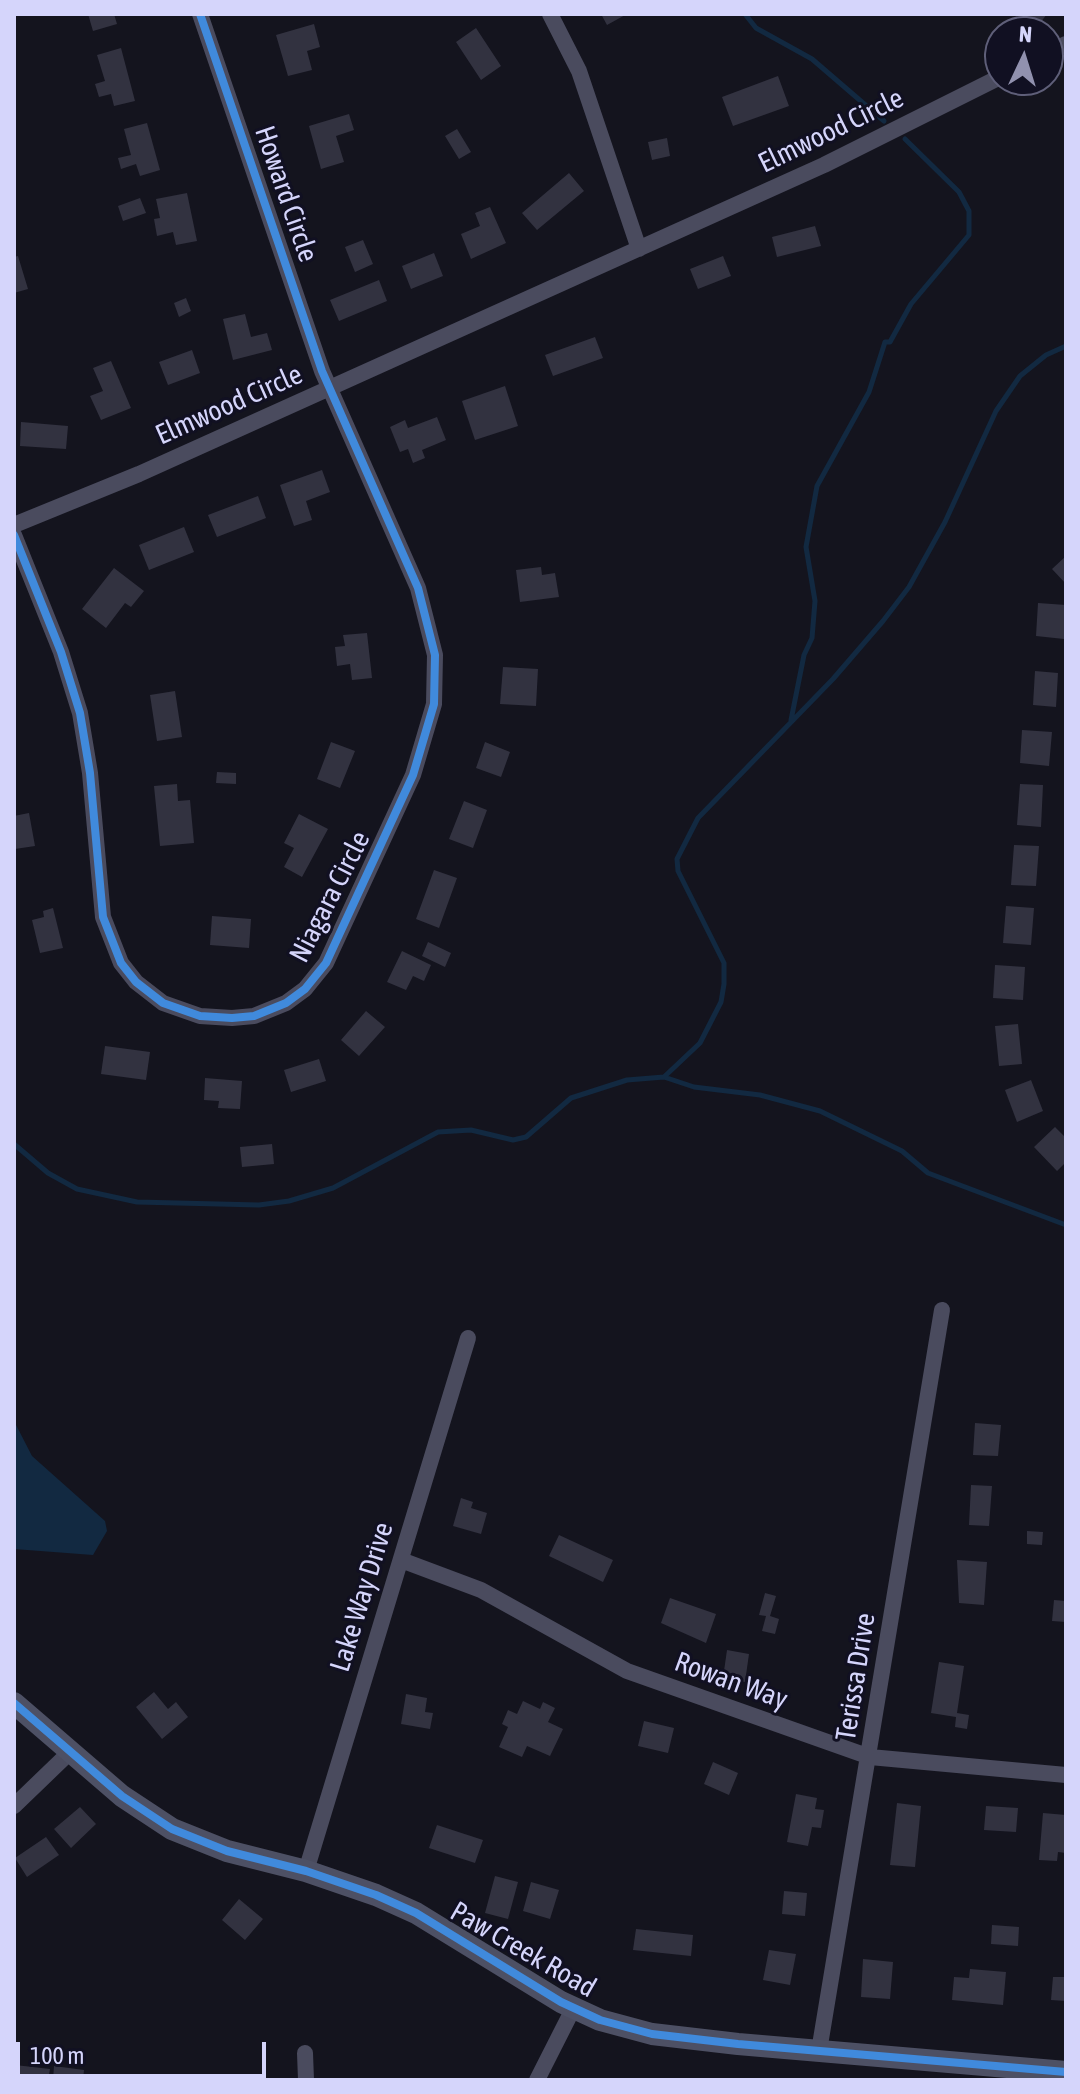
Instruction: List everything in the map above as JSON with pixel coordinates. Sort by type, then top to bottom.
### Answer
[{"type":"street","name":"Howard Circle","points":[[200,14],[329,388]]},
{"type":"street","points":[[550,14],[579,71],[639,249]]},
{"type":"street","name":"Elmwood Circle","points":[[14,525],[639,249],[824,165],[984,85]]},
{"type":"street","name":"Niagara Circle","points":[[14,535],[61,652],[80,713],[90,773],[103,917],[121,963],[146,991],[175,1008],[232,1018],[276,1008],[313,981],[346,926],[413,775],[426,740],[436,686],[430,624],[418,588],[329,388]]},
{"type":"street","name":"Terissa Drive","points":[[819,2051],[942,1310]]},
{"type":"street","name":"Lake Way Drive","points":[[306,1871],[468,1338]]},
{"type":"street","name":"Rowan Way","points":[[401,1560],[481,1590],[627,1671],[870,1757],[1066,1775]]},
{"type":"street","name":"Paw Creek Road","points":[[14,1703],[69,1753],[172,1829],[227,1851],[306,1871],[416,1913],[600,2020],[652,2034],[1066,2072]]},
{"type":"street","points":[[14,1806],[69,1753]]},
{"type":"street","points":[[537,2080],[574,2007]]},
{"type":"street","points":[[305,2053],[306,2080]]},
{"type":"water","points":[[14,1421],[32,1456],[105,1521],[107,1531],[93,1555],[14,1549]]},
{"type":"building","points":[[88,14],[114,14],[117,24],[93,31]]},
{"type":"building","points":[[601,14],[627,14],[607,25]]},
{"type":"building","points":[[1019,14],[1047,14],[1045,16]]},
{"type":"building","points":[[314,24],[320,47],[307,51],[312,70],[288,76],[276,35]]},
{"type":"building","points":[[476,28],[501,66],[481,80],[456,42]]},
{"type":"building","points":[[121,48],[135,101],[114,106],[111,94],[99,97],[95,84],[105,81],[97,55]]},
{"type":"building","points":[[778,76],[789,106],[733,126],[722,97]]},
{"type":"building","points":[[349,114],[354,130],[336,136],[344,162],[321,169],[309,126]]},
{"type":"building","points":[[147,123],[160,170],[140,176],[136,164],[121,169],[118,158],[131,155],[124,129]]},
{"type":"building","points":[[457,129],[471,152],[459,159],[445,136]]},
{"type":"building","points":[[667,138],[670,156],[652,160],[648,142]]},
{"type":"building","points":[[569,173],[584,191],[537,230],[522,213]]},
{"type":"building","points":[[187,193],[197,241],[176,245],[173,232],[157,236],[154,219],[160,218],[156,199]]},
{"type":"building","points":[[140,198],[146,213],[123,221],[118,206]]},
{"type":"building","points":[[490,207],[506,243],[471,259],[461,234],[480,226],[475,213]]},
{"type":"building","points":[[815,226],[821,246],[777,257],[772,237]]},
{"type":"building","points":[[363,240],[373,264],[355,272],[345,247]]},
{"type":"building","points":[[434,253],[443,276],[411,289],[402,266]]},
{"type":"building","points":[[18,256],[28,289],[14,293],[14,257]]},
{"type":"building","points":[[723,256],[731,276],[698,289],[690,269]]},
{"type":"building","points":[[379,280],[387,301],[339,321],[330,300]]},
{"type":"building","points":[[186,298],[191,311],[179,317],[174,303]]},
{"type":"building","points":[[245,314],[251,337],[267,333],[272,350],[233,360],[223,319]]},
{"type":"building","points":[[595,337],[603,358],[553,376],[545,355]]},
{"type":"building","points":[[192,350],[200,373],[168,385],[159,362]]},
{"type":"building","points":[[111,361],[131,408],[101,420],[90,396],[103,391],[93,368]]},
{"type":"building","points":[[505,386],[518,426],[475,440],[462,401]]},
{"type":"building","points":[[437,417],[446,440],[422,450],[425,458],[413,463],[408,449],[400,452],[390,427],[405,420],[408,428]]},
{"type":"building","points":[[21,422],[68,426],[66,449],[20,446]]},
{"type":"building","points":[[322,470],[330,492],[306,501],[312,520],[294,526],[280,485]]},
{"type":"building","points":[[258,496],[266,518],[217,537],[208,515]]},
{"type":"building","points":[[184,527],[194,552],[149,570],[139,545]]},
{"type":"building","points":[[1066,556],[1066,584],[1052,569]]},
{"type":"building","points":[[541,567],[542,575],[555,573],[559,597],[520,602],[516,570]]},
{"type":"building","points":[[114,568],[144,591],[131,607],[125,603],[106,628],[82,609]]},
{"type":"building","points":[[1038,603],[1066,605],[1064,639],[1036,636]]},
{"type":"building","points":[[367,633],[372,678],[352,680],[350,664],[337,666],[335,647],[345,646],[343,635]]},
{"type":"building","points":[[503,667],[538,669],[536,706],[500,704]]},
{"type":"building","points":[[1035,671],[1058,673],[1056,707],[1033,705]]},
{"type":"building","points":[[175,691],[182,737],[157,741],[150,695]]},
{"type":"building","points":[[1022,730],[1052,732],[1049,766],[1020,763]]},
{"type":"building","points":[[331,742],[355,751],[340,788],[317,779]]},
{"type":"building","points":[[485,742],[510,752],[501,777],[476,768]]},
{"type":"building","points":[[217,772],[236,773],[236,784],[216,783]]},
{"type":"building","points":[[177,784],[178,801],[190,800],[194,843],[160,846],[154,786]]},
{"type":"building","points":[[1020,784],[1043,785],[1041,827],[1017,825]]},
{"type":"building","points":[[464,801],[487,810],[473,848],[449,839]]},
{"type":"building","points":[[29,813],[35,846],[15,849],[14,816]]},
{"type":"building","points":[[299,814],[328,829],[302,877],[284,867],[294,848],[284,843]]},
{"type":"building","points":[[1014,845],[1039,846],[1036,886],[1011,885]]},
{"type":"building","points":[[434,870],[457,878],[439,928],[416,919]]},
{"type":"building","points":[[1006,906],[1034,908],[1031,945],[1003,943]]},
{"type":"building","points":[[53,908],[63,948],[40,953],[32,920],[44,917],[43,911]]},
{"type":"building","points":[[212,916],[251,919],[249,948],[210,945]]},
{"type":"building","points":[[428,942],[451,953],[445,967],[422,956]]},
{"type":"building","points":[[402,951],[431,965],[424,981],[413,976],[406,990],[387,982]]},
{"type":"building","points":[[995,965],[1025,967],[1023,1000],[993,998]]},
{"type":"building","points":[[366,1011],[385,1027],[359,1056],[341,1040]]},
{"type":"building","points":[[1018,1024],[1022,1064],[999,1066],[995,1026]]},
{"type":"building","points":[[105,1046],[150,1052],[146,1080],[101,1074]]},
{"type":"building","points":[[319,1059],[326,1081],[291,1092],[284,1070]]},
{"type":"building","points":[[205,1078],[242,1081],[240,1109],[218,1108],[219,1101],[204,1100]]},
{"type":"building","points":[[1031,1080],[1043,1111],[1017,1122],[1005,1090]]},
{"type":"building","points":[[1055,1127],[1066,1138],[1066,1162],[1057,1171],[1034,1147]]},
{"type":"building","points":[[272,1144],[274,1164],[242,1167],[240,1147]]},
{"type":"building","points":[[975,1423],[1001,1425],[998,1456],[973,1455]]},
{"type":"building","points":[[971,1485],[992,1486],[989,1526],[969,1525]]},
{"type":"building","points":[[461,1498],[473,1502],[471,1508],[487,1513],[481,1534],[453,1526]]},
{"type":"building","points":[[1027,1531],[1043,1532],[1042,1545],[1027,1544]]},
{"type":"building","points":[[559,1535],[613,1560],[603,1582],[549,1556]]},
{"type":"building","points":[[957,1560],[987,1562],[984,1605],[959,1603]]},
{"type":"building","points":[[765,1593],[776,1596],[770,1616],[779,1619],[775,1634],[762,1631],[766,1616],[759,1615]]},
{"type":"building","points":[[670,1598],[716,1614],[706,1643],[661,1623]]},
{"type":"building","points":[[1054,1600],[1066,1601],[1066,1622],[1052,1621]]},
{"type":"building","points":[[727,1650],[749,1654],[745,1682],[723,1678]]},
{"type":"building","points":[[939,1662],[964,1666],[957,1713],[969,1715],[967,1729],[955,1727],[956,1717],[931,1713]]},
{"type":"building","points":[[154,1692],[168,1709],[176,1702],[188,1717],[162,1739],[136,1707]]},
{"type":"building","points":[[406,1694],[427,1698],[425,1712],[433,1713],[430,1729],[401,1724]]},
{"type":"building","points":[[523,1701],[540,1709],[543,1702],[555,1708],[548,1722],[563,1729],[550,1756],[527,1746],[522,1757],[499,1747],[508,1727],[502,1724],[508,1710],[517,1714]]},
{"type":"building","points":[[644,1721],[674,1728],[668,1753],[638,1746]]},
{"type":"building","points":[[713,1762],[738,1773],[729,1795],[704,1784]]},
{"type":"building","points":[[796,1794],[817,1798],[815,1809],[824,1810],[821,1828],[812,1827],[808,1846],[787,1842]]},
{"type":"building","points":[[897,1803],[921,1806],[915,1867],[890,1865]]},
{"type":"building","points":[[986,1806],[1018,1808],[1016,1832],[984,1830]]},
{"type":"building","points":[[80,1807],[96,1824],[71,1848],[54,1829]]},
{"type":"building","points":[[1043,1813],[1066,1815],[1066,1853],[1058,1852],[1057,1861],[1039,1860]]},
{"type":"building","points":[[437,1825],[483,1840],[475,1863],[429,1848]]},
{"type":"building","points":[[46,1837],[59,1855],[27,1877],[15,1858]]},
{"type":"building","points":[[495,1876],[518,1882],[508,1919],[485,1913]]},
{"type":"building","points":[[531,1882],[559,1890],[550,1919],[523,1911]]},
{"type":"building","points":[[784,1891],[807,1893],[805,1916],[782,1914]]},
{"type":"building","points":[[239,1899],[263,1919],[245,1940],[222,1920]]},
{"type":"building","points":[[992,1925],[1019,1927],[1018,1946],[991,1944]]},
{"type":"building","points":[[636,1929],[693,1935],[691,1956],[633,1950]]},
{"type":"building","points":[[769,1950],[796,1954],[790,1985],[763,1980]]},
{"type":"building","points":[[863,1959],[893,1962],[890,1999],[861,1997]]},
{"type":"building","points":[[970,1969],[1006,1972],[1003,2005],[952,2000],[954,1977],[969,1978]]},
{"type":"building","points":[[1053,1977],[1066,1977],[1066,2001],[1051,2000]]},
{"type":"building","points":[[15,2065],[50,2069],[48,2080],[14,2080]]},
{"type":"building","points":[[54,2066],[84,2070],[83,2080],[53,2080]]},
{"type":"waterway","points":[[745,14],[756,28],[812,59],[884,121]]},
{"type":"waterway","points":[[791,720],[804,655],[812,638],[815,601],[806,547],[817,486],[869,392],[885,342],[890,342],[911,304],[969,235],[969,211],[959,192],[905,139]]},
{"type":"waterway","points":[[664,1077],[700,1043],[721,1002],[724,984],[724,963],[678,871],[677,859],[698,818],[833,679],[883,621],[909,587],[945,522],[996,411],[1020,376],[1046,355],[1066,346]]},
{"type":"waterway","points":[[14,1144],[48,1173],[77,1189],[137,1202],[259,1205],[289,1201],[333,1188],[438,1132],[471,1130],[513,1140],[526,1137],[571,1098],[627,1080],[664,1077],[694,1087],[760,1095],[820,1111],[902,1151],[928,1173],[1066,1225]]},
{"type":"cycle path","points":[[14,535],[61,652],[80,713],[90,773],[103,917],[121,963],[136,982],[163,1003],[200,1016],[254,1016],[286,1003],[305,989],[326,963],[413,775],[434,704],[435,655],[418,588],[322,371],[200,14]]},
{"type":"cycle path","points":[[14,1703],[122,1796],[172,1829],[227,1851],[306,1871],[376,1895],[416,1913],[561,2002],[600,2020],[652,2034],[738,2044],[1066,2072]]}]
